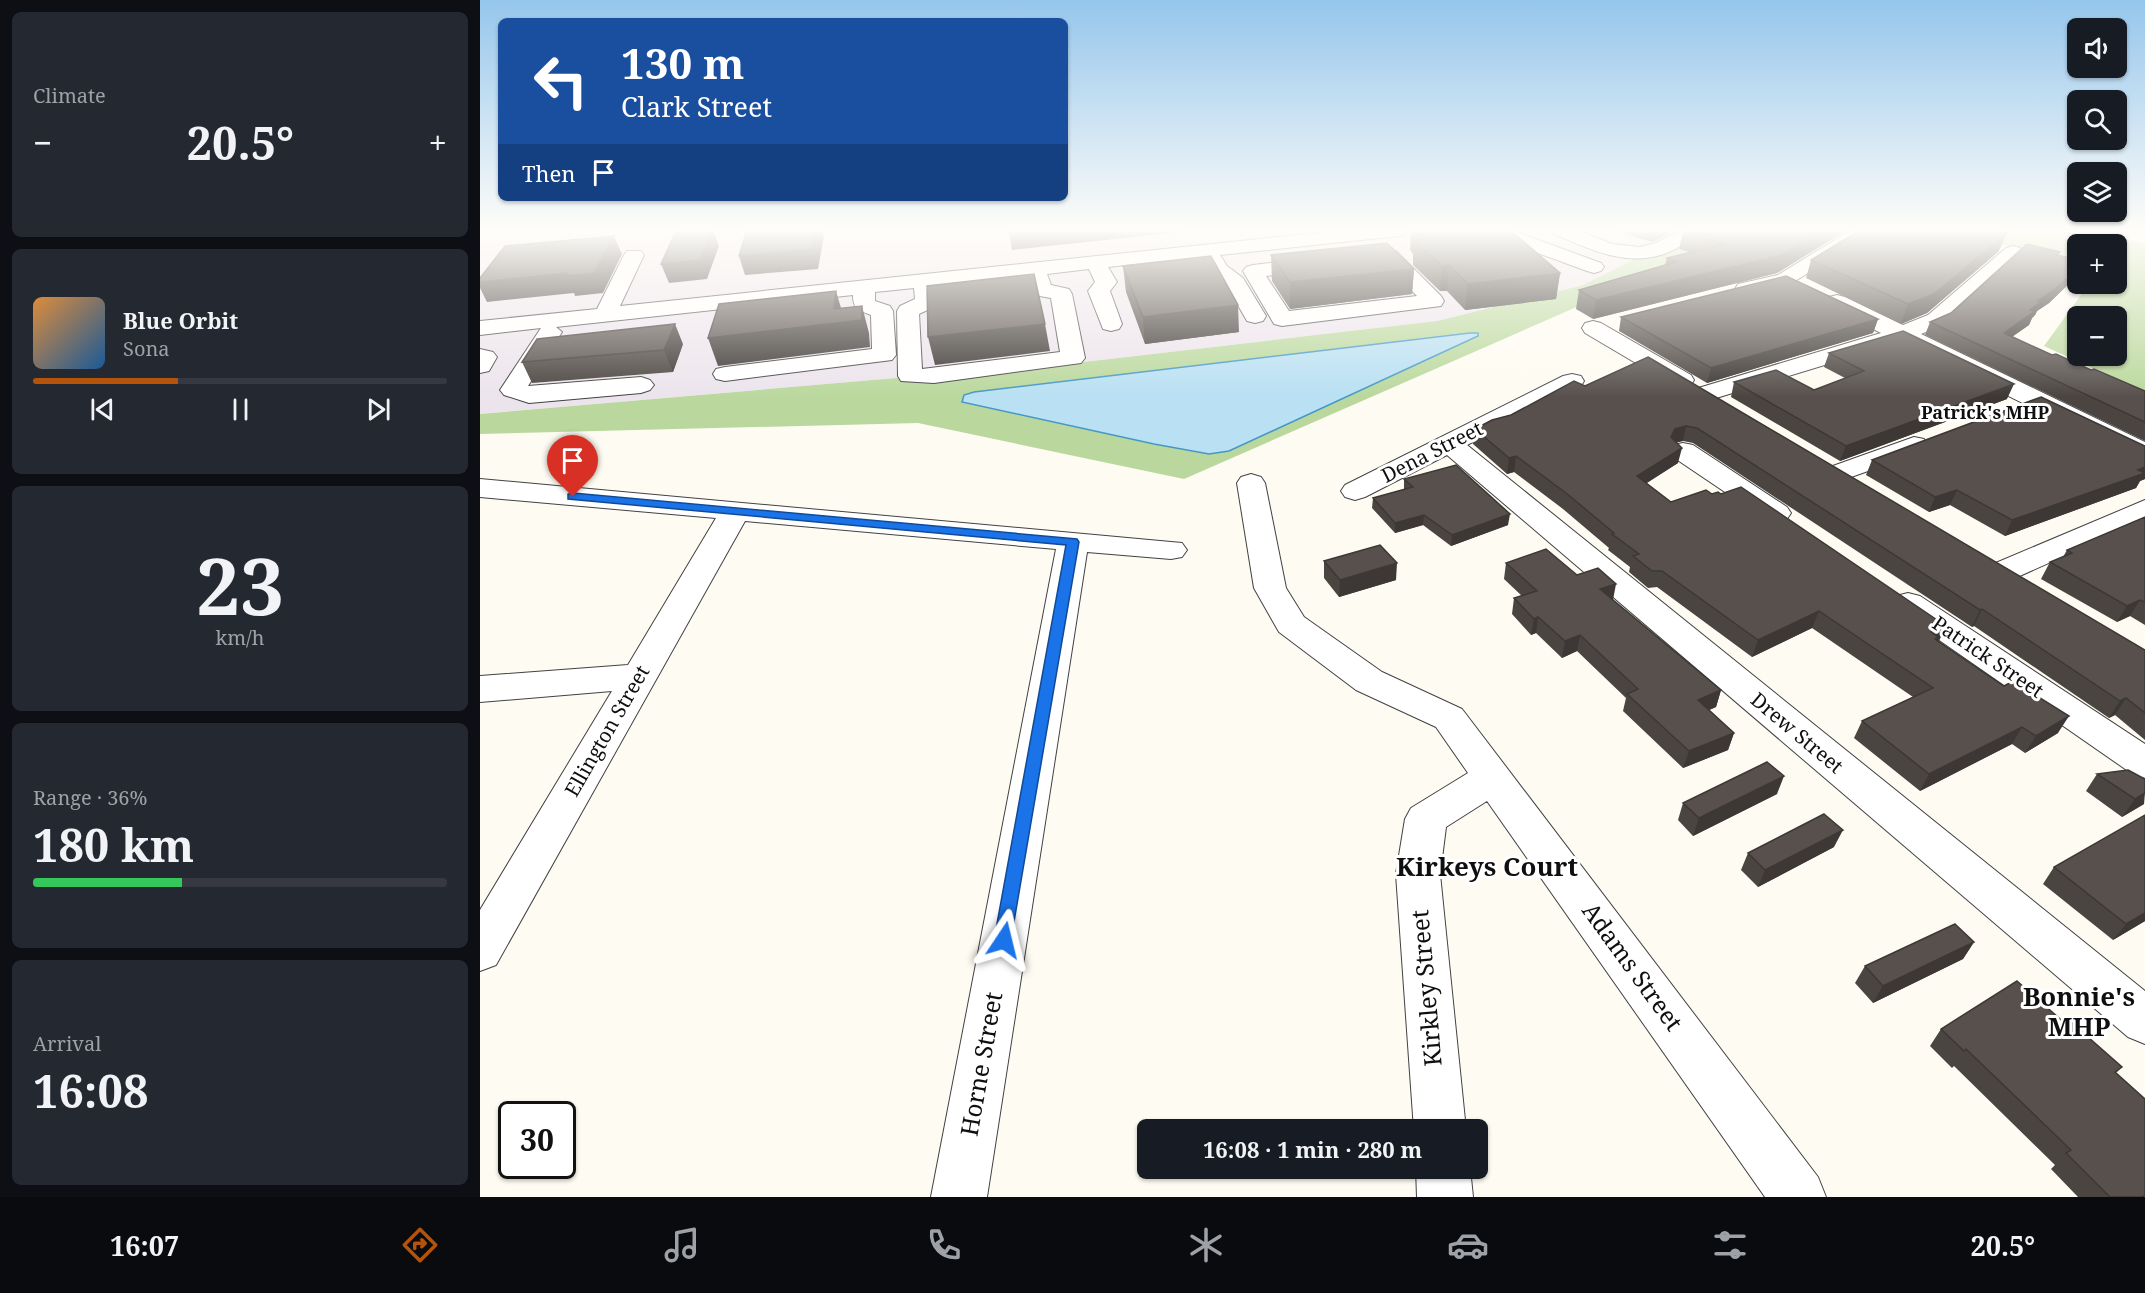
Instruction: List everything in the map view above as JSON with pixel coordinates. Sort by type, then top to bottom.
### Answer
[{"type":"street","points":[[604,315],[619,286]]},
{"type":"street","points":[[661,292],[716,295],[773,286]]},
{"type":"street","points":[[752,291],[864,296],[933,294],[978,286]]},
{"type":"street","points":[[933,294],[908,311],[910,376],[934,376],[1073,358],[1061,294],[1048,286]]},
{"type":"street","points":[[1098,286],[1111,324]]},
{"type":"street","points":[[1238,286],[1256,318]]},
{"type":"street","points":[[1262,286],[1282,319],[1433,301],[1419,286]]},
{"type":"street","points":[[1732,293],[1759,286]]},
{"type":"street","points":[[1799,286],[2145,453]]},
{"type":"street","points":[[1704,394],[1901,334],[1936,320],[1975,286]]},
{"type":"street","points":[[482,326],[681,307],[716,295]]},
{"type":"street","points":[[725,374],[884,355],[882,311],[864,296],[730,320]]},
{"type":"street","points":[[482,326],[529,306]]},
{"type":"street","points":[[671,332],[681,307]]},
{"type":"street","points":[[558,320],[553,345],[513,390],[529,395],[641,385]]},
{"type":"street","points":[[1625,320],[1593,328],[1731,410]]},
{"type":"street","points":[[480,356],[485,357],[480,366]]},
{"type":"street","name":"Dena Street","points":[[1355,491],[1572,381]]},
{"type":"street","points":[[2002,412],[2034,400]]},
{"type":"street","points":[[1870,492],[1830,467],[1937,436]]},
{"type":"street","name":"Drew Street","points":[[1450,444],[2145,1021]]},
{"type":"street","points":[[1683,451],[1801,530]]},
{"type":"street","name":"Adams Street","points":[[1251,483],[1270,588],[1291,624],[1369,681],[1449,718],[1797,1197]]},
{"type":"street","points":[[480,488],[1171,550]]},
{"type":"street","points":[[2031,590],[1992,566],[2145,509]]},
{"type":"street","name":"Ellington Street","points":[[480,951],[735,512]]},
{"type":"street","name":"Horne Street","points":[[959,1197],[1072,542]]},
{"type":"street","name":"Patrick Street","points":[[1880,584],[2145,763]]},
{"type":"street","points":[[480,688],[640,676]]},
{"type":"street","name":"Kirkley Street","points":[[1439,1119],[1418,874],[1426,819],[1493,777]]},
{"type":"street","points":[[1444,1179],[1446,1197]]},
{"type":"shaded area","points":[[480,286],[1580,286],[1437,321],[1092,361],[480,414]]},
{"type":"green space","points":[[1580,286],[1625,286],[1184,479],[918,423],[480,434],[480,414],[1092,361],[1437,321]]},
{"type":"green space","points":[[2127,286],[2145,286],[2145,392],[2088,366],[2127,366],[2127,306],[2073,306],[2082,294],[2127,294]]},
{"type":"green space","points":[[2067,314],[2067,356],[2044,346]]},
{"type":"water","points":[[1478,333],[1478,336],[1229,451],[1209,454],[962,402],[964,395],[974,392]]},
{"type":"building","points":[[927,286],[1037,286],[1045,324],[928,337]]},
{"type":"building","points":[[1131,286],[1227,286],[1238,305],[1143,317]]},
{"type":"building","points":[[1593,286],[1654,286],[1596,300],[1579,290]]},
{"type":"building","points":[[1746,286],[1807,286],[1878,319],[1711,368],[1621,317]]},
{"type":"building","points":[[1868,286],[1944,286],[1934,294],[1908,304]]},
{"type":"building","points":[[1981,286],[2058,286],[2030,310],[2035,311],[2004,333],[2052,355],[2056,354],[2067,359],[2067,366],[2094,369],[2145,391],[2145,422],[1930,322],[1951,313]]},
{"type":"building","points":[[836,291],[834,309],[862,306],[862,320],[708,338],[719,304]]},
{"type":"building","points":[[675,324],[664,350],[522,362],[537,339]]},
{"type":"building","points":[[1903,331],[2014,384],[1846,446],[1734,382],[1776,370],[1814,390],[1864,371],[1829,353]]},
{"type":"building","points":[[1648,357],[2145,650],[2145,713],[2126,698],[2120,701],[1982,609],[1980,610],[1697,428],[1686,426],[1675,429],[1671,437],[1682,448],[1637,476],[1671,502],[1706,490],[1712,494],[1718,492],[1721,494],[1741,487],[1946,626],[1931,632],[1938,637],[1935,639],[2004,686],[2013,681],[2069,716],[2036,736],[2022,727],[1929,774],[1862,721],[1933,688],[1819,611],[1758,640],[1662,571],[1652,571],[1633,556],[1639,554],[1612,534],[1614,533],[1566,493],[1516,456],[1509,458],[1475,429],[1492,420],[1511,415],[1574,381],[1585,386]]},
{"type":"building","points":[[2041,397],[2145,446],[2145,467],[2138,470],[2145,473],[2012,520],[1957,490],[1935,497],[1872,460]]},
{"type":"building","points":[[1456,465],[1510,514],[1452,535],[1424,515],[1395,523],[1373,498],[1413,487],[1404,479]]},
{"type":"building","points":[[2145,517],[2145,602],[2140,600],[2127,606],[2050,562],[2072,553],[2067,550]]},
{"type":"building","points":[[1380,545],[1397,563],[1340,580],[1324,561]]},
{"type":"building","points":[[1546,549],[1577,575],[1598,568],[1616,584],[1600,589],[1721,690],[1698,700],[1734,733],[1689,751],[1627,694],[1638,689],[1580,635],[1565,641],[1538,617],[1534,619],[1514,598],[1537,591],[1506,563]]},
{"type":"building","points":[[1767,762],[1784,776],[1699,818],[1683,803]]},
{"type":"building","points":[[2128,770],[2145,779],[2145,793],[2135,799],[2097,774]]},
{"type":"building","points":[[1824,814],[1843,830],[1765,870],[1748,853]]},
{"type":"building","points":[[2145,815],[2145,913],[2126,924],[2054,867]]},
{"type":"building","points":[[1955,924],[1974,942],[1883,986],[1865,966]]},
{"type":"building","points":[[2017,981],[2068,1026],[2072,1023],[2122,1067],[2115,1072],[2145,1099],[2145,1195],[2142,1197],[2110,1197],[2066,1153],[2071,1150],[1966,1049],[1964,1051],[1941,1029]]},
{"type":"district","name":"Patrick's MHP","points":[[1985,413]]},
{"type":"district","name":"Kirkeys Court","points":[[1487,867]]},
{"type":"district","name":"Bonnie's MHP","points":[[2079,1012]]},
{"type":"route","points":[[573,497],[1072,542],[1004,940]]}]
